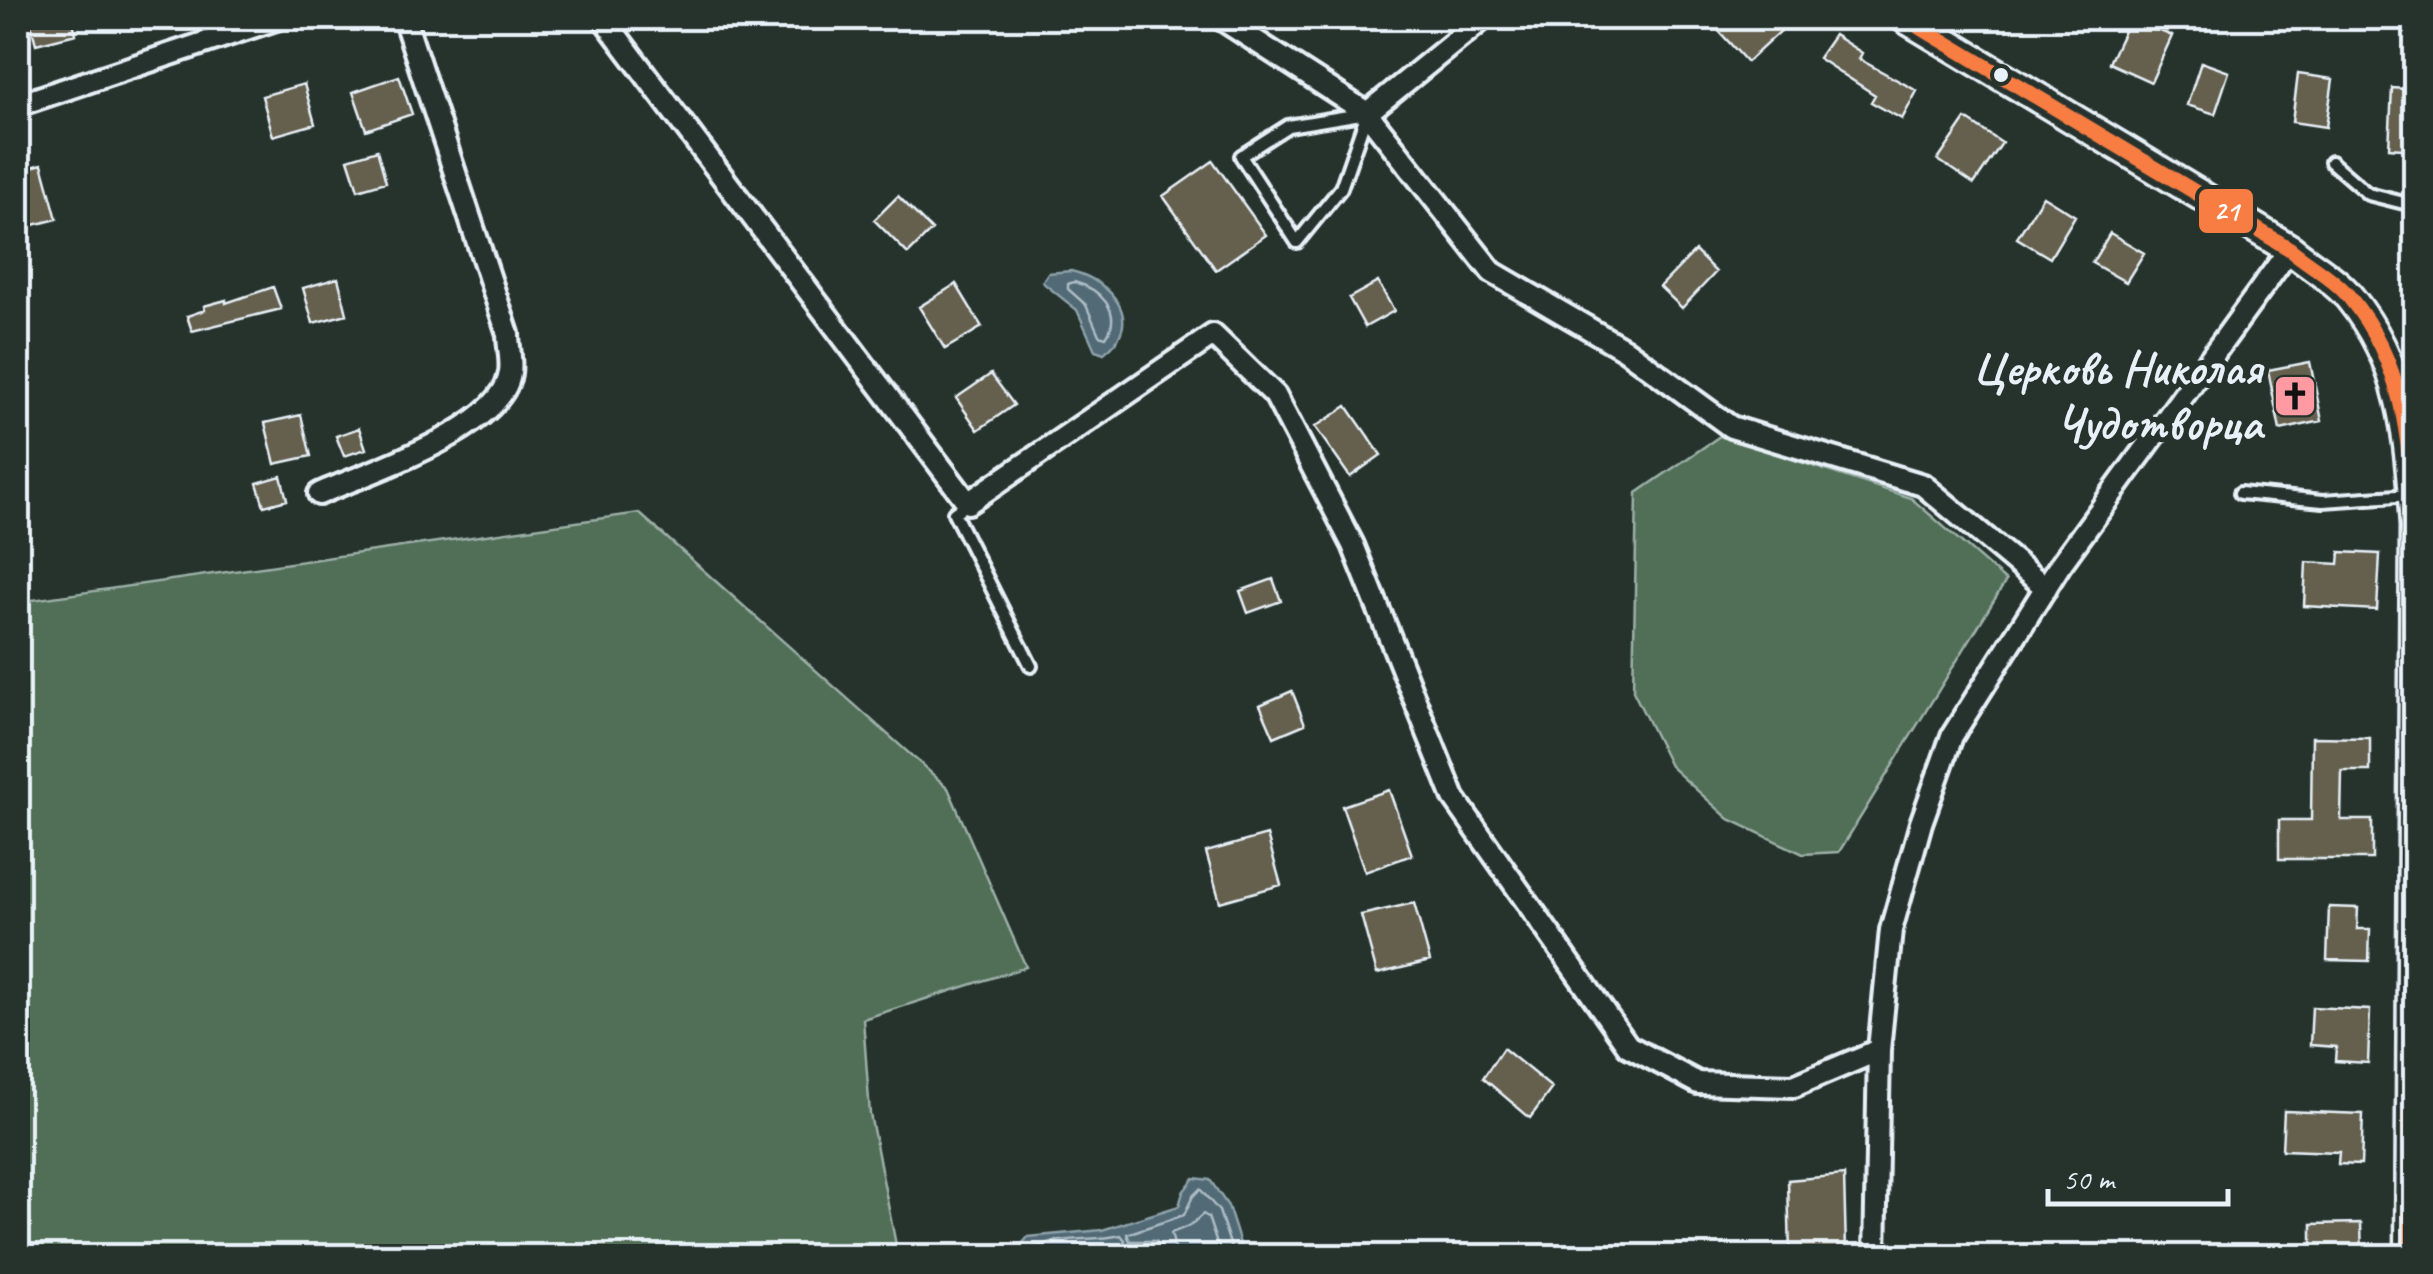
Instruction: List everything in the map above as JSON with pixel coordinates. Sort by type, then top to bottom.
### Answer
[{"type":"main road","points":[[1906,18],[2290,250],[2348,295],[2405,372],[2413,495],[2410,1256]]},
{"type":"street","points":[[18,106],[279,18]]},
{"type":"street","points":[[319,494],[458,433],[496,404],[510,374],[508,334],[404,18]]},
{"type":"street","points":[[603,18],[968,503],[1213,335],[1275,396],[1353,545],[1454,798],[1628,1046],[1698,1083],[1794,1086],[1879,1050]]},
{"type":"street","points":[[1220,18],[1367,113],[1492,272],[1624,349],[1731,427],[1923,485],[2046,588]]},
{"type":"street","points":[[1367,113],[1484,18]]},
{"type":"street","points":[[1875,1256],[1879,1050],[1890,930],[1952,736],[2046,588],[2290,250]]},
{"type":"lane","points":[[1367,113],[1341,188],[1297,242],[1240,156],[1288,126],[1367,113]]},
{"type":"lane","points":[[2331,162],[2368,194],[2416,206]]},
{"type":"lane","points":[[2240,493],[2323,501],[2413,495]]},
{"type":"lane","points":[[968,503],[954,513],[1031,666]]},
{"type":"green space","points":[[1720,436],[1911,498],[2006,581],[1839,852],[1803,854],[1729,819],[1670,766],[1633,691],[1637,493]]},
{"type":"green space","points":[[639,513],[948,788],[1026,967],[863,1019],[870,1114],[897,1250],[902,1256],[18,1256],[18,602]]},
{"type":"water","points":[[1071,271],[1110,292],[1123,315],[1117,341],[1104,353],[1095,350],[1077,310],[1042,282],[1048,273]]},
{"type":"water","points":[[1194,1178],[1210,1180],[1228,1206],[1244,1256],[1158,1256],[1150,1250],[1012,1256],[1028,1237],[1102,1230],[1179,1206],[1183,1192]]},
{"type":"building","points":[[29,18],[72,18],[76,34],[36,44]]},
{"type":"building","points":[[1732,18],[1795,18],[1747,62],[1718,30]]},
{"type":"building","points":[[2130,18],[2172,36],[2151,82],[2109,63]]},
{"type":"building","points":[[1834,35],[1862,53],[1859,59],[1917,91],[1902,119],[1871,102],[1875,95],[1818,58]]},
{"type":"building","points":[[2201,62],[2229,72],[2215,114],[2187,105]]},
{"type":"building","points":[[2298,74],[2333,79],[2326,127],[2292,122]]},
{"type":"building","points":[[399,76],[412,114],[366,130],[353,92]]},
{"type":"building","points":[[304,84],[315,124],[273,136],[262,96]]},
{"type":"building","points":[[2392,88],[2416,90],[2416,150],[2389,148]]},
{"type":"building","points":[[1966,119],[2002,143],[1974,184],[1938,160]]},
{"type":"building","points":[[377,150],[386,182],[358,190],[348,159]]},
{"type":"building","points":[[1213,161],[1266,235],[1216,270],[1163,196]]},
{"type":"building","points":[[42,164],[57,219],[18,229],[18,171]]},
{"type":"building","points":[[898,196],[932,230],[908,254],[874,220]]},
{"type":"building","points":[[2043,196],[2075,216],[2050,258],[2017,238]]},
{"type":"building","points":[[2110,233],[2144,253],[2126,282],[2092,263]]},
{"type":"building","points":[[1695,251],[1716,272],[1682,308],[1660,287]]},
{"type":"building","points":[[338,278],[347,314],[313,323],[303,288]]},
{"type":"building","points":[[1378,282],[1394,311],[1365,327],[1349,298]]},
{"type":"building","points":[[956,284],[982,327],[945,349],[919,307]]},
{"type":"building","points":[[273,287],[281,309],[192,331],[187,316],[205,310],[204,306]]},
{"type":"building","name":"Церковь Николая Чудотворца","points":[[2310,362],[2322,421],[2280,430],[2268,370]]},
{"type":"building","points":[[991,374],[1014,405],[978,430],[956,398]]},
{"type":"building","points":[[1347,406],[1381,455],[1350,477],[1315,427]]},
{"type":"building","points":[[301,415],[311,456],[275,464],[265,423]]},
{"type":"building","points":[[359,428],[366,449],[344,456],[336,436]]},
{"type":"building","points":[[281,476],[287,500],[264,506],[257,483]]},
{"type":"building","points":[[2340,552],[2380,554],[2377,610],[2304,606],[2306,562],[2339,564]]},
{"type":"building","points":[[1273,579],[1281,601],[1248,613],[1240,591]]},
{"type":"building","points":[[1292,691],[1305,724],[1274,737],[1260,705]]},
{"type":"building","points":[[2312,737],[2370,738],[2370,771],[2342,771],[2341,820],[2372,820],[2372,859],[2279,859],[2279,820],[2311,820]]},
{"type":"building","points":[[1389,790],[1412,855],[1365,872],[1342,806]]},
{"type":"building","points":[[1267,835],[1281,885],[1220,902],[1206,852]]},
{"type":"building","points":[[1414,903],[1430,961],[1377,974],[1361,915]]},
{"type":"building","points":[[2329,907],[2358,908],[2357,929],[2370,929],[2369,961],[2327,960]]},
{"type":"building","points":[[2312,1007],[2370,1010],[2368,1063],[2335,1061],[2336,1047],[2310,1045]]},
{"type":"building","points":[[1503,1048],[1552,1088],[1530,1118],[1483,1078]]},
{"type":"building","points":[[2284,1111],[2363,1114],[2361,1165],[2338,1164],[2339,1152],[2282,1150]]},
{"type":"building","points":[[1844,1175],[1846,1251],[1790,1256],[1788,1180]]},
{"type":"building","points":[[2361,1223],[2362,1256],[2312,1256],[2312,1224]]},
{"type":"transit line","name":"21","points":[[1905,18],[2290,249],[2344,291],[2383,351],[2394,378],[2407,435],[2415,526],[2410,1256]]},
{"type":"place","name":"Церковь Николая Чудотворца","points":[[2295,396]]}]
